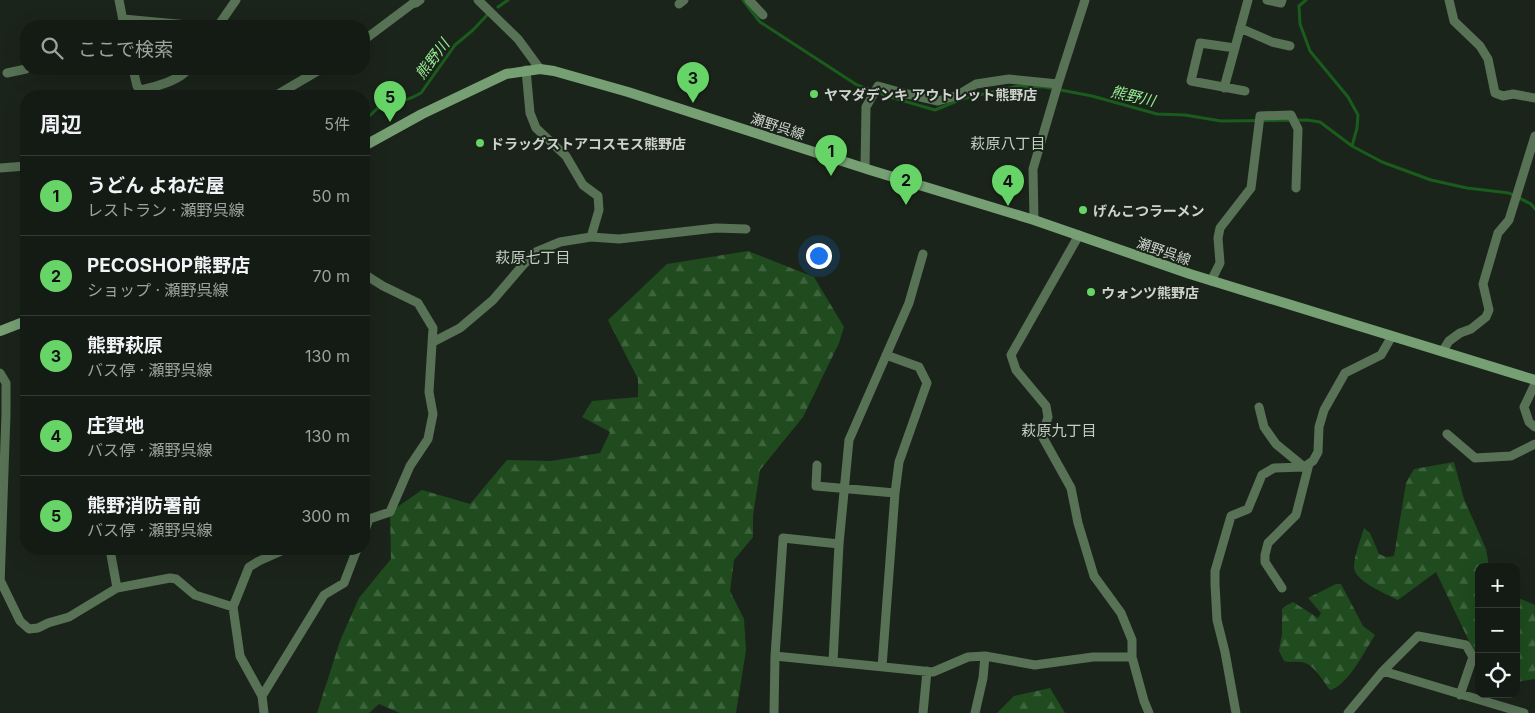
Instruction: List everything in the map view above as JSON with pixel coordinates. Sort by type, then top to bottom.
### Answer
[{"type":"main road","name":"瀬野呉線","points":[[370,143],[422,114],[506,74],[540,69],[554,71],[628,92],[1034,220],[1211,281],[1535,382]]},
{"type":"main road","points":[[0,331],[20,323]]},
{"type":"street","points":[[119,0],[122,20]]},
{"type":"street","points":[[222,20],[236,0]]},
{"type":"street","points":[[370,36],[420,0]]},
{"type":"street","points":[[478,0],[518,39],[540,69]]},
{"type":"street","points":[[749,0],[763,15]]},
{"type":"street","points":[[1034,220],[1034,168],[1085,0]]},
{"type":"street","points":[[1224,88],[1248,0]]},
{"type":"street","points":[[1267,0],[1281,3],[1282,0]]},
{"type":"street","points":[[1449,0],[1454,21],[1480,46],[1488,59],[1495,93],[1503,96],[1513,94],[1535,98]]},
{"type":"street","points":[[1240,28],[1272,42],[1290,46]]},
{"type":"street","points":[[1235,48],[1200,43],[1191,81],[1245,91]]},
{"type":"street","points":[[7,73],[20,70]]},
{"type":"street","points":[[526,70],[530,113],[536,128],[566,156],[583,185],[598,196],[599,210],[591,237]]},
{"type":"street","points":[[134,75],[137,86],[141,90],[184,75]]},
{"type":"street","points":[[285,90],[311,75]]},
{"type":"street","points":[[865,168],[866,107],[878,86],[938,101],[956,96],[976,84],[1009,79],[1058,84]]},
{"type":"street","points":[[1211,281],[1220,263],[1218,238],[1220,228],[1251,188],[1260,116],[1291,115],[1298,129],[1296,188]]},
{"type":"street","points":[[1442,352],[1449,341],[1460,333],[1471,329],[1486,317],[1489,310],[1483,284],[1498,233],[1509,220],[1535,136]]},
{"type":"street","points":[[0,168],[20,166]]},
{"type":"street","points":[[433,342],[460,328],[493,300],[536,252],[560,242],[591,237],[619,238],[716,228],[746,229]]},
{"type":"street","points":[[1079,235],[1011,355],[1016,370],[1046,406],[1048,417],[1042,436],[1071,488],[1078,523],[1094,576],[1121,613],[1132,640],[1132,657],[1149,713]]},
{"type":"street","points":[[833,662],[839,544],[850,440],[909,303],[923,254]]},
{"type":"street","points":[[370,278],[418,303],[433,328],[429,392],[433,414],[428,439],[410,466],[390,512],[370,518]]},
{"type":"street","points":[[1236,713],[1217,620],[1215,571],[1232,516],[1248,509],[1262,474],[1274,468],[1307,466],[1313,461],[1318,452],[1319,427],[1324,410],[1345,373],[1381,355],[1392,336]]},
{"type":"street","points":[[882,667],[899,462],[927,383],[919,367],[886,355]]},
{"type":"street","points":[[0,373],[6,384],[0,583],[20,621],[29,628],[38,628],[48,622],[70,617],[117,588],[170,578],[176,579],[195,595],[233,607]]},
{"type":"street","points":[[1535,382],[1524,407],[1529,422],[1535,427]]},
{"type":"street","points":[[1259,408],[1264,427],[1276,444],[1307,466]]},
{"type":"street","points":[[1447,434],[1475,458],[1511,456],[1535,444]]},
{"type":"street","points":[[817,466],[816,486],[895,493]]},
{"type":"street","points":[[1282,588],[1265,562],[1265,554],[1268,543],[1296,515],[1307,466]]},
{"type":"street","points":[[774,713],[775,656],[783,538],[839,544]]},
{"type":"street","points":[[110,555],[117,588]]},
{"type":"street","points":[[264,713],[262,696],[240,656],[233,607],[249,568],[272,555]]},
{"type":"street","points":[[262,696],[324,595],[344,583],[355,555]]},
{"type":"street","points":[[1348,713],[1384,671],[1418,636],[1466,645],[1473,657],[1460,694]]},
{"type":"street","points":[[775,656],[933,672],[968,656],[985,656],[1034,665],[1093,658],[1132,657]]},
{"type":"street","points":[[975,713],[983,678],[985,656]]},
{"type":"street","points":[[923,713],[927,671]]},
{"type":"street","points":[[1384,671],[1524,713]]},
{"type":"green space","points":[[748,251],[814,277],[844,327],[839,343],[803,417],[760,470],[753,516],[753,537],[734,560],[730,591],[744,619],[746,650],[736,713],[400,713],[379,704],[369,713],[317,713],[340,641],[359,598],[391,559],[390,512],[422,490],[470,504],[507,460],[551,461],[600,453],[610,432],[582,417],[592,401],[638,397],[638,379],[608,320],[667,264]]},
{"type":"green space","points":[[1454,462],[1464,499],[1486,549],[1488,563],[1475,563],[1475,654],[1436,572],[1398,600],[1365,582],[1355,572],[1356,553],[1364,528],[1370,533],[1379,554],[1386,557],[1394,556],[1406,483],[1414,469]]},
{"type":"green space","points":[[1336,584],[1341,584],[1363,626],[1375,635],[1349,675],[1343,682],[1330,690],[1309,665],[1300,662],[1284,661],[1279,651],[1282,634],[1282,609],[1293,602],[1318,618],[1321,613],[1308,598]]},
{"type":"green space","points":[[1520,599],[1535,605],[1535,679],[1520,681]]},
{"type":"green space","points":[[1050,688],[1065,713],[997,713],[1014,696]]},
{"type":"waterway","name":"熊野川","points":[[498,7],[508,0]]},
{"type":"waterway","name":"熊野川","points":[[743,0],[760,22],[857,85],[935,110],[962,99],[1018,86],[1045,87],[1092,96],[1157,114],[1185,115],[1221,121],[1307,120],[1320,122],[1352,146],[1382,162],[1431,180],[1467,188],[1509,193],[1531,204],[1535,209]]},
{"type":"waterway","points":[[1306,0],[1299,6],[1300,24],[1310,51],[1348,97],[1358,115],[1352,146]]},
{"type":"waterway","name":"熊野川","points":[[370,115],[378,108],[421,93],[455,45],[488,14]]},
{"type":"place","name":"ヤマダデンキ アウトレット熊野店","points":[[814,94]]},
{"type":"place","name":"熊野萩原","points":[[693,103]]},
{"type":"place","name":"熊野消防署前","points":[[390,122]]},
{"type":"place","name":"ドラッグストアコスモス熊野店","points":[[480,143]]},
{"type":"place","name":"うどん よねだ屋","points":[[831,176]]},
{"type":"place","name":"PECOSHOP熊野店","points":[[906,205]]},
{"type":"place","name":"庄賀地","points":[[1008,206]]},
{"type":"place","name":"げんこつラーメン","points":[[1083,210]]},
{"type":"place","name":"ウォンツ熊野店","points":[[1091,292]]},
{"type":"district","name":"萩原八丁目","points":[[1008,143]]},
{"type":"district","name":"萩原七丁目","points":[[533,257]]},
{"type":"district","name":"萩原九丁目","points":[[1059,430]]}]
